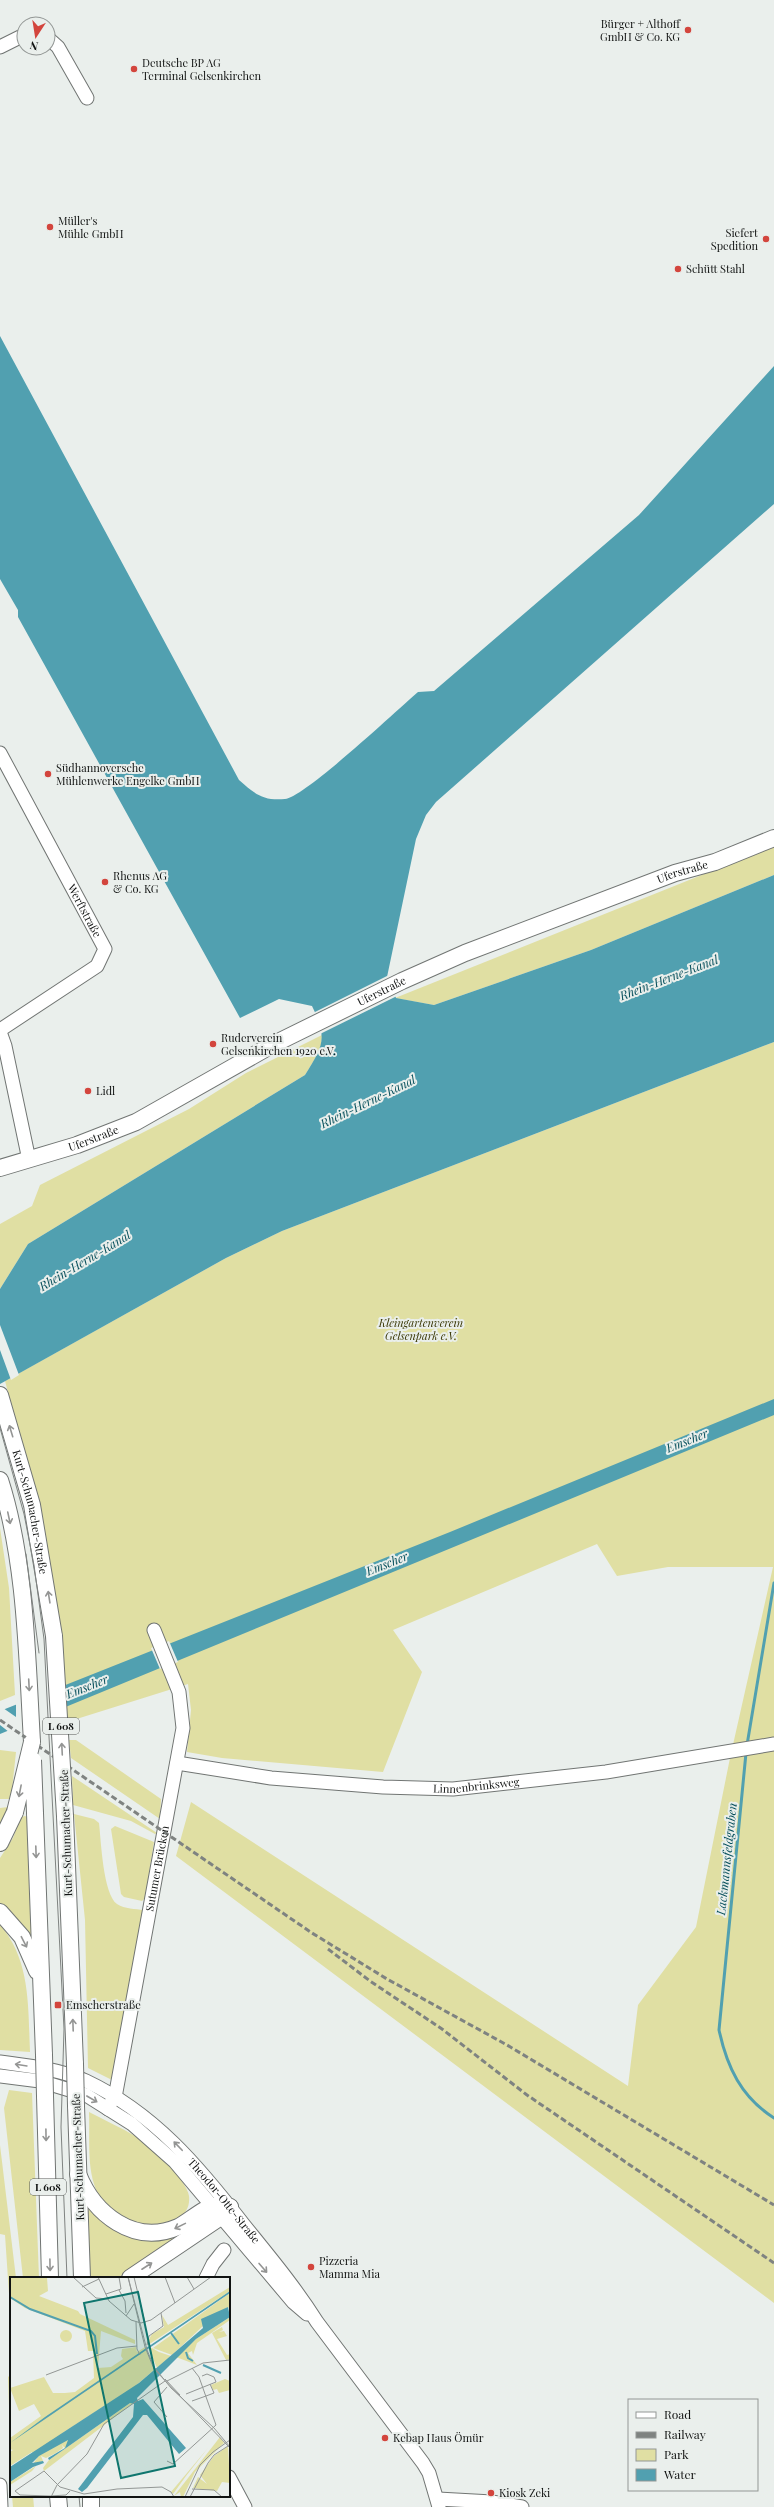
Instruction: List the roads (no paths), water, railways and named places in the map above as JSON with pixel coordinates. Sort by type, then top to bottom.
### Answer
[{"type":"main road","name":"Uferstraße","points":[[0,1168],[77,1145],[136,1122],[311,1026],[402,981],[465,954],[675,873],[715,862],[774,838]]},
{"type":"main road","name":"Kurt-Schumacher-Straße","points":[[0,1395],[32,1505],[54,1636],[65,1816],[82,2277]]},
{"type":"main road","name":"Kurt-Schumacher-Straße","points":[[0,1480],[12,1535],[23,1604],[26,1646],[35,1813],[50,2277]]},
{"type":"main road","name":"L 608","points":[[0,1843],[15,1812],[32,1742]]},
{"type":"main road","name":"L 608","points":[[0,1912],[22,1937],[41,1980]]},
{"type":"main road","name":"L 608","points":[[78,2174],[91,2198],[104,2213],[126,2228],[139,2232],[153,2233],[172,2229],[222,2210]]},
{"type":"main road","points":[[131,2277],[222,2210]]},
{"type":"street","points":[[0,47],[16,39]]},
{"type":"street","points":[[56,45],[87,98]]},
{"type":"street","name":"Werftstraße","points":[[0,753],[105,949],[97,966],[0,1031],[5,1046],[29,1160]]},
{"type":"street","name":"Sutumer Brücken","points":[[111,2103],[177,1763],[184,1719],[174,1679],[154,1630]]},
{"type":"street","name":"Linnenbrinksweg","points":[[177,1763],[271,1778],[383,1786],[453,1788],[606,1772],[769,1744]]},
{"type":"street","points":[[0,2062],[64,2074],[86,2081],[111,2103]]},
{"type":"street","points":[[0,2076],[40,2081],[111,2103]]},
{"type":"street","name":"Theodor-Otte-Straße","points":[[111,2103],[135,2110],[175,2142],[222,2210],[304,2301],[317,2322],[423,2463],[429,2473],[438,2503]]},
{"type":"street","points":[[206,2277],[213,2264],[224,2250]]},
{"type":"street","points":[[230,2478],[245,2507]]},
{"type":"street","points":[[0,2485],[1,2507]]},
{"type":"street","points":[[438,2503],[492,2502],[522,2507]]},
{"type":"water","name":"Rhein-Herne-Kanal","points":[[0,336],[239,780],[260,796],[271,799],[285,799],[296,795],[351,752],[418,692],[434,691],[639,515],[774,366],[774,504],[436,802],[426,815],[416,839],[387,977],[396,998],[434,1005],[591,950],[774,875],[774,1042],[282,1231],[226,1258],[0,1384],[0,1289],[28,1244],[305,1075],[316,1057],[322,1035],[312,1006],[279,999],[240,1018],[18,617],[18,610],[0,579]]},
{"type":"water","name":"Emscher","points":[[774,1399],[774,1415],[0,1734],[0,1711],[450,1532]]},
{"type":"waterway","name":"Lackmannsfeldgraben","points":[[747,1745],[774,1583]]},
{"type":"waterway","name":"Lackmannsfeldgraben","points":[[746,1753],[719,2030],[726,2056],[737,2080],[753,2101],[762,2110],[774,2118]]},
{"type":"tram line","points":[[0,1428],[24,1514],[34,1565],[44,1639],[64,2029],[61,2127],[67,2277]]},
{"type":"tram line","points":[[26,1554],[39,1653]]},
{"type":"tram line","points":[[79,2497],[80,2507]]},
{"type":"railway","points":[[0,1720],[312,1933],[387,1979],[507,2045],[774,2205]]},
{"type":"railway","points":[[328,1949],[370,1981],[442,2029],[527,2095],[774,2263]]},
{"type":"place","name":"Bürger + Althoff GmbH & Co. KG","points":[[688,30]]},
{"type":"place","name":"Deutsche BP AG Terminal Gelsenkirchen","points":[[134,69]]},
{"type":"place","name":"Müller's Mühle GmbH","points":[[50,227]]},
{"type":"place","name":"Siefert Spedition","points":[[766,239]]},
{"type":"place","name":"Schütt Stahl","points":[[678,269]]},
{"type":"place","name":"Südhannoversche Mühlenwerke Engelke GmbH","points":[[48,774]]},
{"type":"place","name":"Rhenus AG & Co. KG","points":[[105,882]]},
{"type":"place","name":"Ruderverein Gelsenkirchen 1920 e.V.","points":[[213,1044]]},
{"type":"place","name":"Lidl","points":[[88,1091]]},
{"type":"place","name":"Emscherstraße","points":[[58,2005]]},
{"type":"place","name":"Pizzeria Mamma Mia","points":[[311,2267]]},
{"type":"place","name":"Kebap Haus Ömür","points":[[385,2438]]},
{"type":"place","name":"Kiosk Zeki","points":[[491,2493]]},
{"type":"park label","name":"Kleingartenverein Gelsenpark e.V.","points":[[421,1329]]}]
